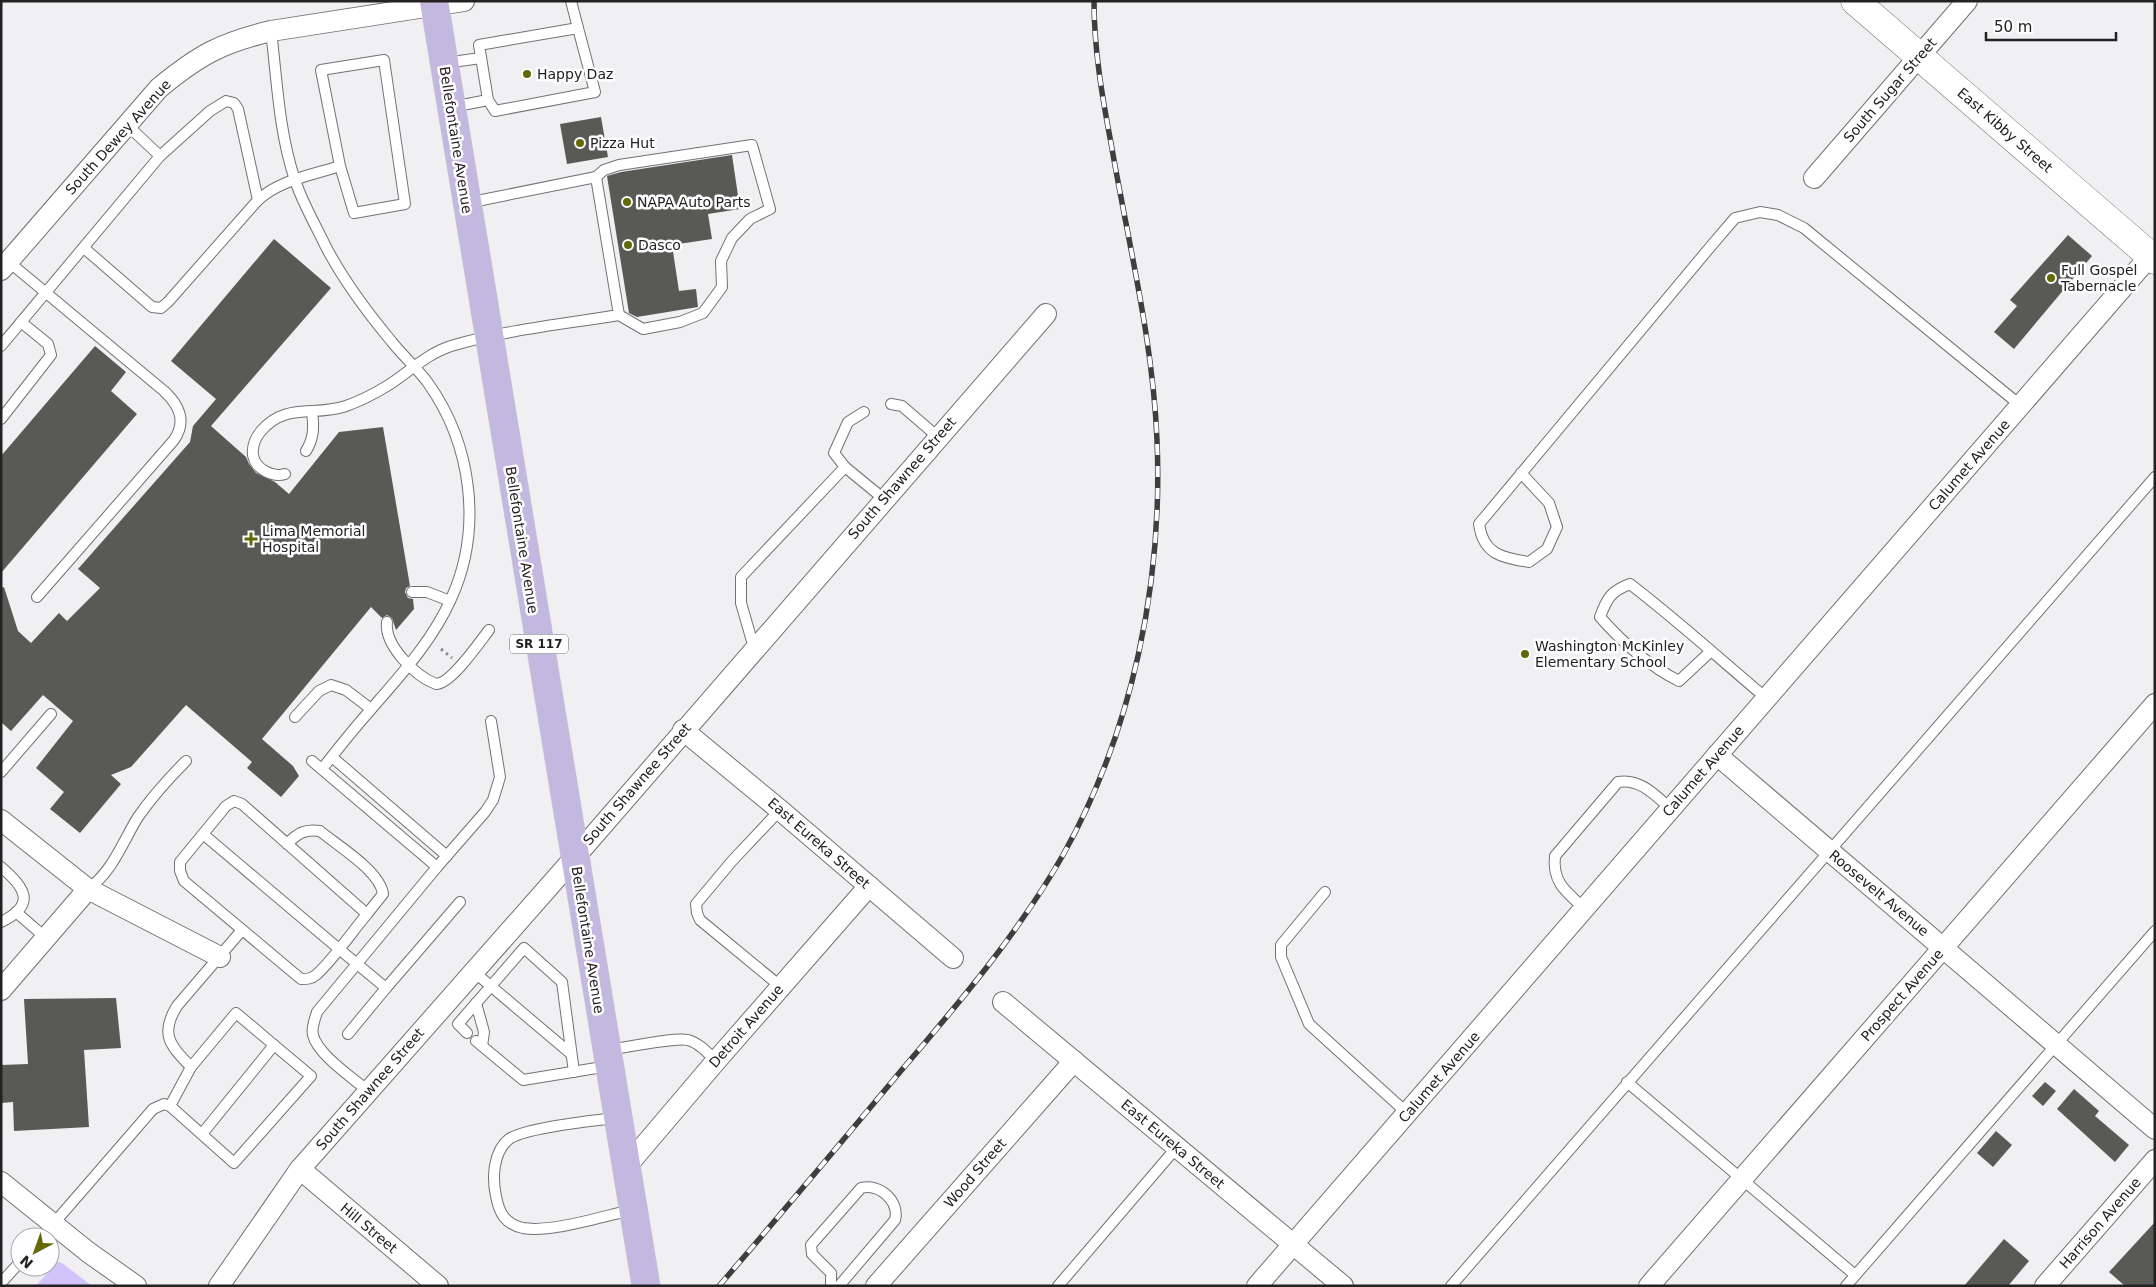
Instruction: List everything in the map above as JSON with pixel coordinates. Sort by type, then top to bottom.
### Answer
[{"type":"main road","name":"Bellefontaine Avenue","points":[[434,4],[646,1286]]},
{"type":"street","name":"South Dewey Avenue","points":[[5,266],[126,124],[160,88],[187,66],[217,48],[240,39],[271,31],[434,4],[464,1]]},
{"type":"street","name":"East Kibby Street","points":[[1855,1],[2152,258]]},
{"type":"street","name":"South Sugar Street","points":[[1814,178],[1967,1]]},
{"type":"street","name":"Calumet Avenue","points":[[1257,1286],[2020,405],[2152,258]]},
{"type":"street","name":"South Shawnee Street","points":[[219,1286],[300,1170],[575,857],[754,648],[1046,314]]},
{"type":"street","name":"Prospect Avenue","points":[[1649,1286],[2155,704]]},
{"type":"street","name":"East Eureka Street","points":[[683,730],[953,958]]},
{"type":"street","name":"Roosevelt Avenue","points":[[1717,755],[2155,1129]]},
{"type":"street","points":[[1,820],[88,889],[220,956]]},
{"type":"street","name":"Detroit Avenue","points":[[626,1167],[780,986],[869,886]]},
{"type":"street","points":[[1,990],[88,889]]},
{"type":"street","name":"East Eureka Street","points":[[1003,1002],[1343,1286]]},
{"type":"street","name":"Wood Street","points":[[876,1286],[1074,1061]]},
{"type":"street","name":"Harrison Avenue","points":[[2045,1286],[2153,1165]]},
{"type":"street","name":"Hill Street","points":[[300,1170],[438,1286]]},
{"type":"street","points":[[1,1182],[43,1227]]},
{"type":"street","points":[[60,1239],[136,1286]]},
{"type":"lane","points":[[571,1],[595,92],[495,111],[488,100],[479,45],[578,28]]},
{"type":"lane","points":[[271,31],[282,123],[295,180],[326,247],[347,283],[370,315],[426,380],[447,415],[461,452],[470,505],[463,564],[450,601],[437,624],[409,664],[322,769]]},
{"type":"lane","points":[[444,63],[481,58]]},
{"type":"lane","points":[[384,60],[404,204],[354,213],[340,166],[321,70],[384,60]]},
{"type":"lane","points":[[451,108],[488,100]]},
{"type":"lane","points":[[1,346],[160,156],[210,111],[226,101],[232,101],[238,110],[258,200]]},
{"type":"lane","points":[[126,124],[160,156]]},
{"type":"lane","points":[[285,474],[274,475],[258,465],[252,454],[255,439],[271,421],[280,415],[290,412],[312,412],[344,406],[372,395],[413,367],[451,346],[488,337],[619,315],[643,329],[680,322],[703,313],[722,287],[721,261],[732,238],[750,219],[770,209],[752,145],[619,165],[604,170],[596,176],[466,204]]},
{"type":"lane","points":[[84,248],[152,307],[160,308],[168,302],[258,200],[273,188],[340,166]]},
{"type":"lane","points":[[596,176],[619,315]]},
{"type":"lane","points":[[1522,473],[1549,503],[1557,527],[1547,549],[1529,562],[1510,559],[1492,551],[1481,539],[1479,524],[1735,218],[1760,212],[1778,215],[1804,228],[2020,405]]},
{"type":"lane","points":[[5,266],[46,292],[164,391],[178,407],[181,423],[174,440],[37,597]]},
{"type":"lane","points":[[1,419],[51,355],[48,344],[21,322]]},
{"type":"lane","points":[[891,404],[902,406],[938,437]]},
{"type":"lane","points":[[306,451],[314,432],[312,412]]},
{"type":"lane","points":[[864,412],[848,422],[834,453],[846,467],[884,499]]},
{"type":"lane","points":[[754,648],[740,603],[741,577],[846,467]]},
{"type":"lane","points":[[1451,1286],[2155,477]]},
{"type":"lane","points":[[1710,650],[1679,682],[1661,672],[1613,632],[1600,616],[1606,601],[1616,589],[1630,584],[1710,650],[1766,698]]},
{"type":"lane","points":[[412,592],[427,592],[450,601]]},
{"type":"lane","points":[[387,622],[386,630],[389,641],[409,664],[431,682],[440,684],[452,676],[489,630]]},
{"type":"lane","points":[[296,717],[319,691],[331,685],[346,690],[371,709]]},
{"type":"lane","points":[[2,769],[51,714]]},
{"type":"lane","points":[[368,1091],[319,1048],[312,1034],[318,1012],[437,867],[485,812],[498,789],[500,766],[491,721]]},
{"type":"lane","points":[[332,757],[447,856]]},
{"type":"lane","points":[[312,761],[437,867]]},
{"type":"lane","points":[[88,889],[111,866],[146,806],[186,762]]},
{"type":"lane","points":[[1584,908],[1563,890],[1554,869],[1555,856],[1618,782],[1628,780],[1646,787],[1671,809]]},
{"type":"lane","points":[[287,844],[300,831],[320,831],[375,876],[382,886],[383,894],[368,914],[316,976],[308,980],[301,979],[184,881],[180,871],[180,862],[226,806],[234,801],[242,804],[287,844],[368,914]]},
{"type":"lane","points":[[780,810],[732,861],[696,904],[700,920],[780,986]]},
{"type":"lane","points":[[203,834],[386,988]]},
{"type":"lane","points":[[1,867],[24,890],[24,900],[16,912],[1,922]]},
{"type":"lane","points":[[1325,892],[1281,945],[1281,956],[1309,1024],[1407,1113]]},
{"type":"lane","points":[[348,1034],[460,902]]},
{"type":"lane","points":[[16,912],[46,938]]},
{"type":"lane","points":[[191,1067],[173,1048],[168,1037],[169,1019],[177,1006],[242,930]]},
{"type":"lane","points":[[1846,1286],[2155,931]]},
{"type":"lane","points":[[467,1033],[458,1024],[524,948],[562,982],[574,1072]]},
{"type":"lane","points":[[473,971],[570,1053]]},
{"type":"lane","points":[[476,1003],[484,1032],[479,1043],[523,1080],[574,1072],[608,1058],[676,1039],[688,1040],[716,1061]]},
{"type":"lane","points":[[50,1227],[153,1109],[164,1104],[170,1106],[234,1163],[311,1076],[236,1013],[191,1067],[170,1106]]},
{"type":"lane","points":[[202,1134],[274,1045]]},
{"type":"lane","points":[[1627,1082],[1855,1275]]},
{"type":"lane","points":[[618,1118],[577,1122],[521,1134],[509,1139],[497,1156],[494,1186],[499,1212],[505,1219],[522,1228],[556,1227],[633,1210]]},
{"type":"lane","points":[[1058,1286],[1177,1147]]},
{"type":"lane","points":[[831,1286],[831,1273],[812,1254],[811,1245],[861,1188],[867,1186],[877,1188],[893,1203],[897,1212],[895,1220],[839,1286]]},
{"type":"lane","points":[[1,1283],[10,1273]]},
{"type":"path","points":[[442,649],[452,658]]},
{"type":"shaded area","points":[[60,1262],[92,1286],[36,1286],[44,1277],[60,1277]]},
{"type":"building","points":[[601,117],[608,157],[567,164],[560,124]]},
{"type":"building","points":[[732,155],[740,209],[708,214],[712,239],[672,245],[679,291],[696,289],[698,307],[637,317],[629,313],[607,176],[621,172]]},
{"type":"building","name":"Full Gospel Tabernacle","points":[[2068,235],[2092,256],[2014,349],[1994,332],[2017,306],[2010,300]]},
{"type":"building","points":[[274,239],[331,288],[211,426],[246,457],[256,473],[275,482],[289,494],[339,432],[383,427],[410,586],[406,588],[405,592],[408,598],[413,599],[414,609],[396,630],[392,618],[387,615],[382,618],[371,607],[262,739],[293,766],[299,776],[281,797],[247,768],[252,762],[186,705],[131,767],[111,775],[121,784],[80,833],[50,809],[64,792],[36,768],[73,721],[43,695],[11,731],[1,722],[1,588],[4,587],[18,631],[31,643],[59,613],[67,621],[100,588],[78,569],[190,442],[193,426],[216,399],[171,361]]},
{"type":"building","points":[[95,346],[126,372],[111,391],[137,414],[1,573],[1,456]]},
{"type":"building","points":[[116,998],[121,1048],[84,1050],[89,1127],[14,1131],[13,1102],[1,1103],[1,1065],[28,1064],[24,999]]},
{"type":"building","points":[[2045,1082],[2056,1091],[2043,1106],[2032,1096]]},
{"type":"building","points":[[2074,1089],[2099,1111],[2095,1116],[2129,1145],[2115,1162],[2057,1109]]},
{"type":"building","points":[[1996,1131],[2012,1145],[1993,1167],[1977,1153]]},
{"type":"building","points":[[2155,1222],[2155,1286],[2125,1286],[2109,1272]]},
{"type":"building","points":[[2004,1239],[2029,1261],[2008,1286],[1964,1286]]},
{"type":"railway","points":[[719,1286],[944,1020],[1027,913],[1063,855],[1087,807],[1108,757],[1125,706],[1138,654],[1148,601],[1155,547],[1158,493],[1157,440],[1151,365],[1099,72],[1095,37],[1094,1]]},
{"type":"place","name":"Happy Daz","points":[[527,74]]},
{"type":"place","name":"Pizza Hut","points":[[580,143]]},
{"type":"place","name":"NAPA Auto Parts","points":[[627,202]]},
{"type":"place","name":"Dasco","points":[[628,245]]},
{"type":"place","name":"Full Gospel Tabernacle","points":[[2051,278]]},
{"type":"place","name":"Lima Memorial Hospital","points":[[251,539]]},
{"type":"place","name":"Washington McKinley Elementary School","points":[[1525,654]]}]
